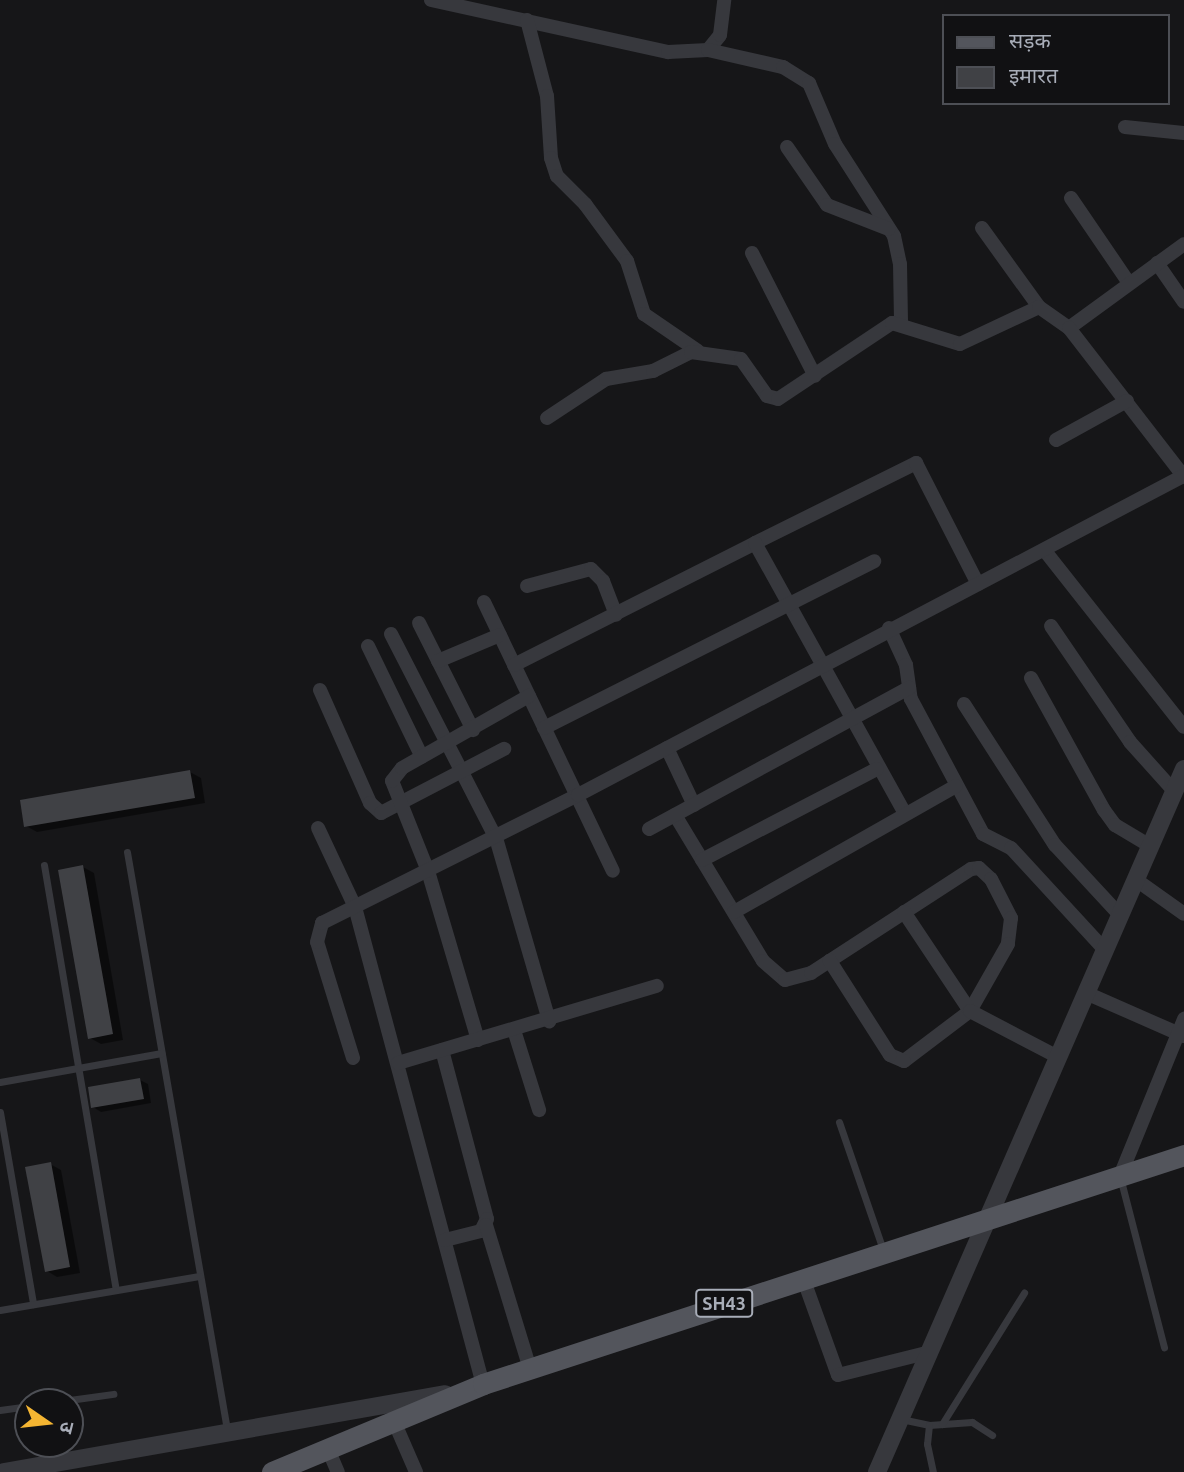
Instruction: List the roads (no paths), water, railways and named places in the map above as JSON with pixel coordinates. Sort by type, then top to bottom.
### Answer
[{"type":"main road","name":"SH43","points":[[272,1472],[474,1387],[883,1251],[1184,1155]]},
{"type":"street","points":[[431,0],[668,52],[711,46],[783,67],[809,83],[835,144],[889,229],[898,250],[901,324]]},
{"type":"street","points":[[711,46],[724,0]]},
{"type":"street","points":[[527,20],[547,96],[551,158],[557,177],[585,204],[627,261],[644,314],[698,351],[741,359],[771,398],[785,397],[885,326],[901,324],[960,344],[1039,307]]},
{"type":"street","points":[[1125,127],[1184,133]]},
{"type":"street","points":[[787,147],[827,205],[889,229]]},
{"type":"street","points":[[1071,198],[1129,283]]},
{"type":"street","points":[[353,1058],[317,930],[355,906],[496,838],[888,628],[1045,551],[1184,476],[1069,328],[1039,307],[982,228]]},
{"type":"street","points":[[1069,328],[1184,244]]},
{"type":"street","points":[[752,253],[815,376]]},
{"type":"street","points":[[1157,263],[1184,302]]},
{"type":"street","points":[[547,418],[606,379],[653,371],[698,351]]},
{"type":"street","points":[[1056,440],[1127,401]]},
{"type":"street","points":[[514,665],[916,463],[978,584]]},
{"type":"street","points":[[755,543],[790,603],[877,769],[905,814]]},
{"type":"street","points":[[1045,551],[1082,603],[1184,727]]},
{"type":"street","points":[[544,728],[874,561]]},
{"type":"street","points":[[527,586],[591,569],[603,581],[616,615]]},
{"type":"street","points":[[484,602],[613,871]]},
{"type":"street","points":[[419,623],[473,730]]},
{"type":"street","points":[[1051,626],[1130,743],[1174,791]]},
{"type":"street","points":[[888,628],[906,665],[909,688],[956,786],[983,834],[1011,848],[1104,949]]},
{"type":"street","points":[[391,634],[496,838],[550,1021]]},
{"type":"street","points":[[438,661],[500,635]]},
{"type":"street","points":[[368,646],[422,757]]},
{"type":"street","points":[[1031,678],[1104,810],[1115,825],[1150,845]]},
{"type":"street","points":[[649,829],[909,688]]},
{"type":"street","points":[[320,690],[370,803],[381,813],[400,806],[504,749]]},
{"type":"street","points":[[478,1040],[428,871],[392,781],[402,768],[529,696]]},
{"type":"street","points":[[964,704],[1055,845],[1119,914]]},
{"type":"street","points":[[667,748],[694,805]]},
{"type":"street","points":[[702,860],[877,769]]},
{"type":"street","points":[[877,1472],[1184,769]]},
{"type":"street","points":[[734,912],[956,786]]},
{"type":"street","points":[[675,815],[763,961],[785,980],[796,980],[830,961],[971,869],[979,868],[991,879],[1013,927],[970,1011],[911,1057],[896,1060],[830,961]]},
{"type":"street","points":[[4,1472],[33,1469],[227,1430],[474,1387],[445,1240],[355,906],[318,828]]},
{"type":"street","points":[[1135,878],[1184,914]]},
{"type":"street","points":[[904,912],[970,1011],[1058,1058]]},
{"type":"street","points":[[398,1063],[550,1021],[657,986]]},
{"type":"street","points":[[1086,993],[1181,1034]]},
{"type":"street","points":[[1120,1176],[1181,1034],[1184,1019]]},
{"type":"street","points":[[514,1030],[539,1110]]},
{"type":"street","points":[[442,1051],[486,1225],[530,1369]]},
{"type":"street","points":[[445,1240],[474,1234],[486,1225]]},
{"type":"street","points":[[803,1278],[838,1375],[930,1352]]},
{"type":"street","points":[[393,1419],[416,1472]]},
{"type":"street","points":[[328,1449],[338,1472]]},
{"type":"lane","points":[[127,852],[227,1430]]},
{"type":"lane","points":[[44,865],[116,1290]]},
{"type":"lane","points":[[0,1082],[161,1053]]},
{"type":"lane","points":[[0,1112],[33,1304]]},
{"type":"lane","points":[[839,1122],[883,1251]]},
{"type":"lane","points":[[1120,1176],[1164,1347]]},
{"type":"lane","points":[[0,1310],[199,1276]]},
{"type":"lane","points":[[942,1424],[1024,1293]]},
{"type":"lane","points":[[84,1398],[113,1394]]},
{"type":"lane","points":[[901,1419],[929,1425],[972,1422],[992,1435]]},
{"type":"lane","points":[[929,1425],[928,1455],[933,1472]]}]
